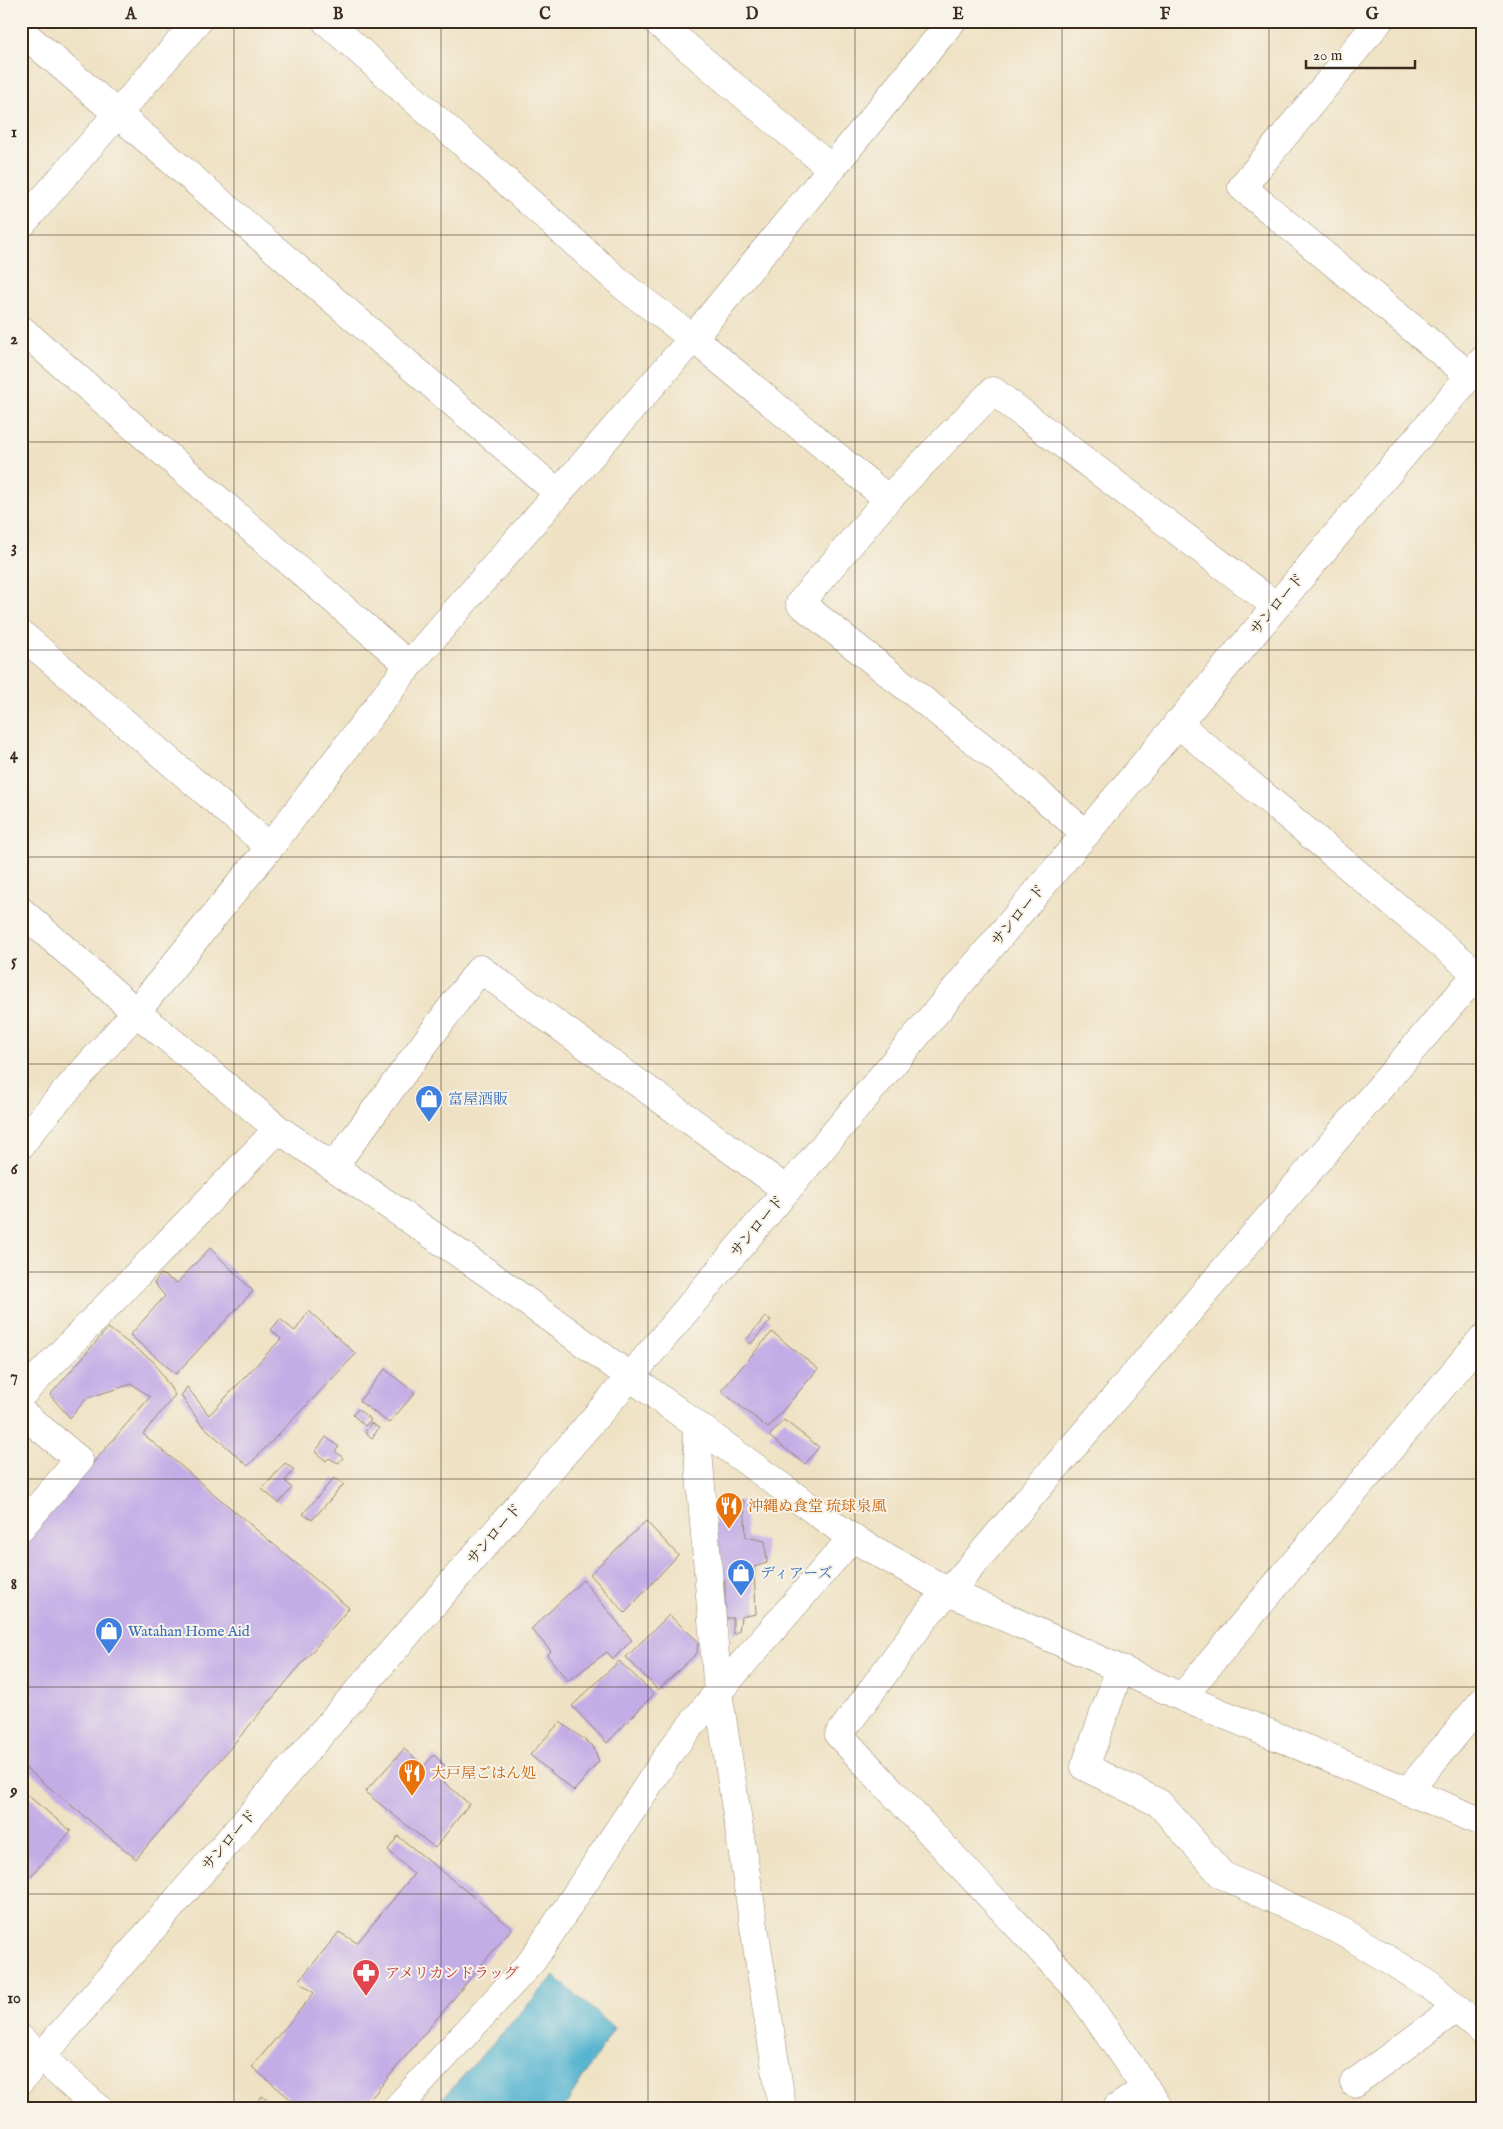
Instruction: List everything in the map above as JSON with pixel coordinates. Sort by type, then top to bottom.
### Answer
[{"type":"street","points":[[21,225],[198,21]]},
{"type":"street","points":[[326,21],[626,288],[694,338],[888,499]]},
{"type":"street","points":[[656,21],[832,169]]},
{"type":"street","points":[[21,1145],[34,1127],[136,1012],[270,846],[409,665],[694,338],[952,21]]},
{"type":"street","points":[[1380,21],[1242,186],[1476,368]]},
{"type":"street","points":[[21,31],[558,493]]},
{"type":"street","points":[[21,329],[409,665]]},
{"type":"street","name":"サンロード","points":[[21,2080],[631,1376],[1476,368]]},
{"type":"street","points":[[1086,834],[1014,772],[800,603],[888,499],[993,391],[1276,606]]},
{"type":"street","points":[[21,634],[270,846]]},
{"type":"street","points":[[1117,2108],[1152,2098],[1079,1991],[839,1735],[929,1612],[949,1592],[1480,973],[1178,723]]},
{"type":"street","points":[[21,910],[136,1012],[278,1129],[481,1269],[852,1538],[949,1592],[1182,1697],[1482,1822]]},
{"type":"street","points":[[333,1167],[480,969],[787,1190]]},
{"type":"street","points":[[21,1395],[278,1129]]},
{"type":"street","points":[[1182,1697],[1482,1339]]},
{"type":"street","points":[[21,1412],[79,1460],[21,1527]]},
{"type":"street","points":[[696,1426],[718,1692],[782,2108]]},
{"type":"street","points":[[397,2108],[532,1961],[672,1749],[718,1692],[852,1538]]},
{"type":"street","points":[[1120,1669],[1085,1767],[1159,1803],[1222,1875],[1345,1933],[1430,1984],[1482,2031]]},
{"type":"street","points":[[1408,1791],[1482,1702]]},
{"type":"street","points":[[1354,2083],[1457,2008]]},
{"type":"street","points":[[21,2039],[98,2108]]},
{"type":"water","points":[[554,1976],[614,2028],[564,2108],[434,2108]]},
{"type":"building","points":[[210,1248],[253,1291],[176,1374],[130,1335],[165,1296],[154,1283],[161,1274],[177,1283]]},
{"type":"building","points":[[309,1311],[356,1354],[248,1466],[201,1424],[181,1396],[187,1387],[209,1415],[281,1339],[271,1330],[280,1319],[295,1331]]},
{"type":"building","points":[[765,1317],[771,1320],[751,1344],[746,1340]]},
{"type":"building","points":[[108,1328],[153,1361],[175,1395],[143,1434],[349,1608],[136,1859],[21,1764],[21,1546],[150,1397],[132,1384],[87,1398],[70,1418],[50,1395]]},
{"type":"building","points":[[772,1332],[818,1369],[768,1428],[721,1391]]},
{"type":"building","points":[[385,1369],[415,1393],[389,1423],[359,1401]]},
{"type":"building","points":[[358,1409],[371,1420],[365,1426],[353,1415]]},
{"type":"building","points":[[784,1420],[819,1447],[805,1464],[769,1436]]},
{"type":"building","points":[[371,1423],[379,1428],[372,1438],[365,1432]]},
{"type":"building","points":[[326,1437],[339,1447],[335,1451],[343,1458],[338,1463],[329,1458],[326,1461],[315,1452]]},
{"type":"building","points":[[285,1463],[294,1470],[285,1481],[292,1488],[279,1503],[262,1489]]},
{"type":"building","points":[[334,1478],[344,1484],[312,1520],[303,1514]]},
{"type":"building","points":[[744,1500],[746,1537],[765,1541],[767,1563],[754,1567],[756,1614],[741,1617],[739,1631],[733,1634],[733,1618],[725,1618],[725,1579],[719,1574],[712,1505]]},
{"type":"building","points":[[646,1521],[678,1555],[625,1613],[590,1574]]},
{"type":"building","points":[[583,1580],[632,1640],[613,1659],[607,1652],[568,1681],[547,1655],[551,1651],[531,1629]]},
{"type":"building","points":[[669,1615],[698,1641],[697,1653],[658,1690],[626,1657]]},
{"type":"building","points":[[619,1661],[654,1694],[607,1743],[572,1706]]},
{"type":"building","points":[[560,1722],[593,1746],[599,1761],[574,1791],[530,1755]]},
{"type":"building","points":[[404,1749],[424,1766],[434,1755],[451,1772],[443,1781],[469,1804],[435,1848],[365,1792]]},
{"type":"building","points":[[21,1790],[71,1831],[21,1887]]},
{"type":"building","points":[[398,1836],[512,1928],[363,2108],[301,2108],[252,2067],[314,1993],[299,1981],[339,1932],[357,1943],[414,1874],[388,1850]]},
{"type":"building","points":[[262,2096],[278,2108],[252,2108]]},
{"type":"place","name":"富屋酒販","points":[[429,1123]]},
{"type":"place","name":"沖縄ぬ食堂 琉球泉風","points":[[729,1530]]},
{"type":"place","name":"ディアーズ","points":[[741,1597]]},
{"type":"place","name":"Watahan Home Aid","points":[[109,1655]]},
{"type":"place","name":"大戸屋ごはん処","points":[[412,1797]]},
{"type":"place","name":"アメリカンドラッグ","points":[[366,1997]]}]
